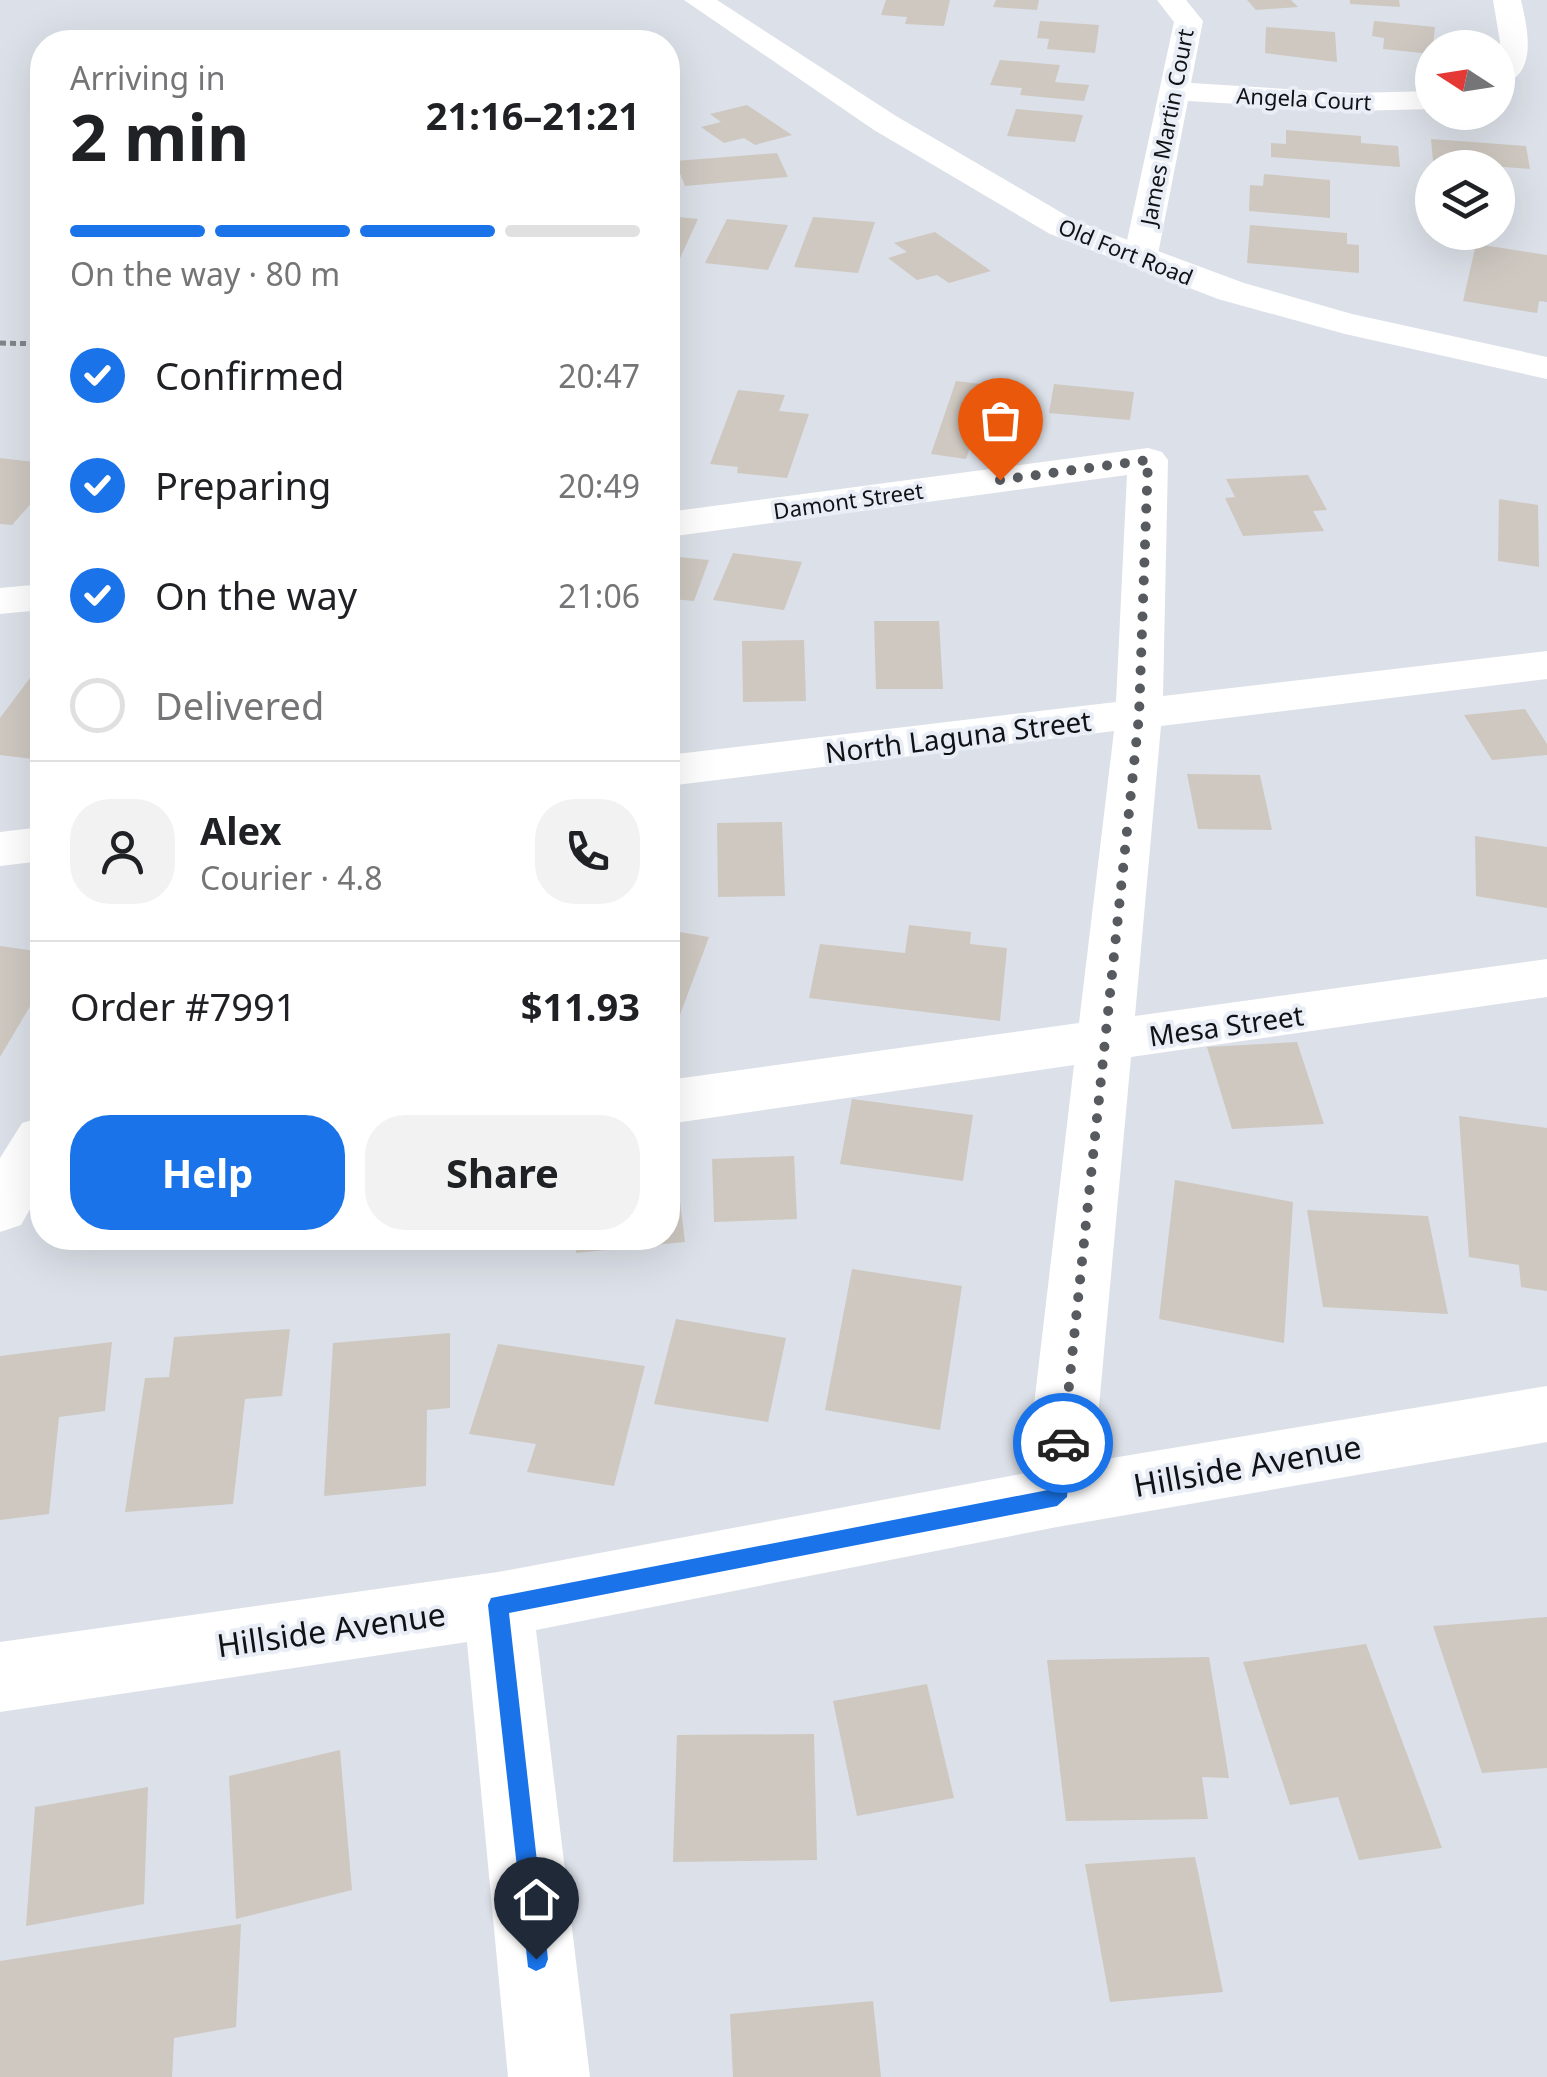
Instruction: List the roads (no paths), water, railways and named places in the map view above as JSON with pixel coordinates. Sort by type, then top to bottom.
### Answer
[{"type":"street","name":"Old Fort Road","points":[[698,0],[885,123],[1062,228],[1140,260],[1345,322],[1547,368]]},
{"type":"street","name":"James Martin Court","points":[[1140,260],[1189,21],[1171,0]]},
{"type":"street","points":[[1507,0],[1512,30]]},
{"type":"street","name":"Angela Court","points":[[1176,90],[1354,102],[1415,100]]},
{"type":"street","name":"Damont Street","points":[[680,522],[1148,460],[1139,716]]},
{"type":"street","points":[[0,602],[30,598]]},
{"type":"street","name":"North Laguna Street","points":[[680,769],[1547,665]]},
{"type":"street","points":[[1057,1497],[1139,716]]},
{"type":"street","points":[[0,849],[30,845]]},
{"type":"street","name":"Mesa Street","points":[[680,1100],[1547,978]]},
{"type":"street","points":[[13,1195],[30,1162]]},
{"type":"street","name":"Hillside Avenue","points":[[0,1677],[498,1605],[1057,1497],[1547,1414]]},
{"type":"street","points":[[498,1605],[549,2077]]}]
